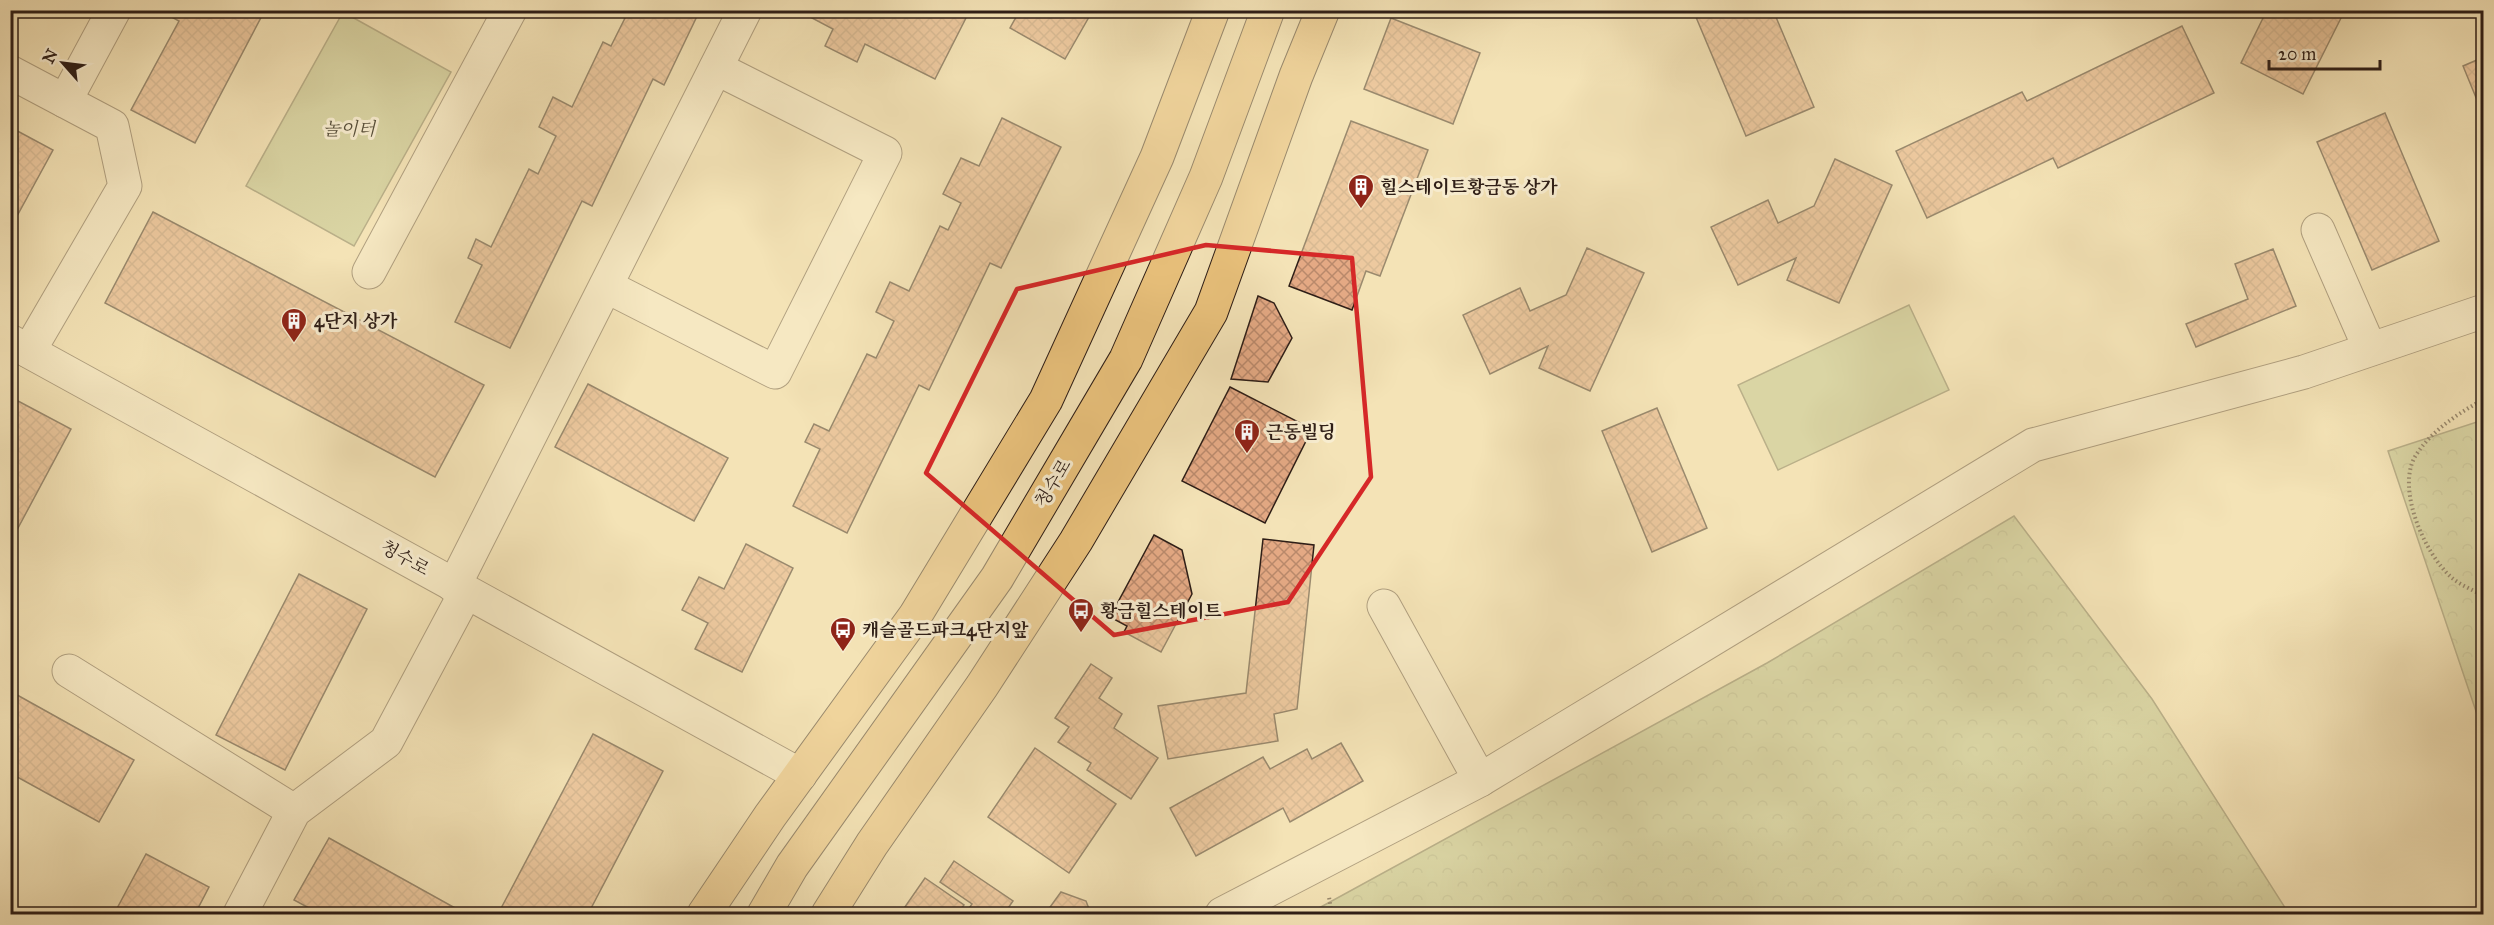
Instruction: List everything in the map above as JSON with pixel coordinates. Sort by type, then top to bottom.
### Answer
[{"type":"main road","points":[[704,915],[800,775],[915,616],[1046,400],[1157,157],[1213,10]]},
{"type":"main road","name":"청수로","points":[[764,915],[792,866],[997,578],[1126,359],[1206,177],[1268,10]]},
{"type":"main road","points":[[828,915],[872,844],[982,686],[1076,541],[1211,312],[1296,76],[1323,10]]},
{"type":"street","points":[[65,101],[114,10]]},
{"type":"street","points":[[369,272],[510,10]]},
{"type":"street","points":[[240,915],[294,811],[386,741],[606,286],[745,10]]},
{"type":"street","points":[[606,286],[775,372],[885,153],[716,68]]},
{"type":"street","points":[[10,72],[112,126],[125,186],[20,346]]},
{"type":"street","points":[[2318,230],[2370,349]]},
{"type":"street","points":[[1222,915],[1480,780],[2033,445],[2304,372],[2484,311]]},
{"type":"street","name":"청수로","points":[[20,346],[800,775]]},
{"type":"street","points":[[1384,606],[1480,780]]},
{"type":"street","points":[[69,671],[294,811]]},
{"type":"path","points":[[2484,399],[2454,415],[2416,456],[2409,479],[2411,500],[2422,539],[2451,577],[2484,596]]},
{"type":"highlighted area","points":[[1206,245],[1352,258],[1371,477],[1288,602],[1114,635],[926,473],[1017,289]]},
{"type":"green space","name":"놀이터","points":[[343,12],[451,72],[354,246],[246,186]]},
{"type":"green space","points":[[1909,305],[1949,390],[1778,470],[1738,385]]},
{"type":"green space","points":[[2484,420],[2483,732],[2388,451]]},
{"type":"green space","points":[[2014,516],[2152,699],[2289,914],[1308,914],[1767,663]]},
{"type":"building","points":[[168,10],[265,10],[195,143],[131,110],[179,21],[166,14]]},
{"type":"building","points":[[609,10],[700,10],[664,85],[653,79],[592,206],[582,201],[510,348],[455,322],[482,265],[468,258],[476,239],[491,247],[529,169],[538,174],[556,136],[539,127],[553,97],[572,107],[603,42],[611,46],[625,18]]},
{"type":"building","points":[[797,10],[961,10],[968,14],[935,79],[865,44],[857,62],[825,46],[833,29]]},
{"type":"building","points":[[1020,10],[1093,10],[1065,59],[1010,28]]},
{"type":"building","points":[[1693,10],[1773,10],[1814,107],[1746,136]]},
{"type":"building","points":[[2267,10],[2345,10],[2303,94],[2241,63]]},
{"type":"building","name":"힐스테이트황금동 상가","points":[[1391,18],[1480,53],[1453,124],[1364,89]]},
{"type":"building","points":[[2182,26],[2214,93],[2058,168],[2053,158],[1927,218],[1896,151],[2022,92],[2027,101]]},
{"type":"building","points":[[2484,57],[2484,117],[2463,66]]},
{"type":"building","points":[[2385,113],[2439,241],[2372,270],[2317,142]]},
{"type":"building","points":[[1002,118],[1061,147],[1001,268],[990,263],[929,390],[919,385],[847,533],[793,506],[820,449],[805,442],[814,424],[829,431],[867,354],[876,358],[894,321],[876,312],[890,282],[909,291],[940,226],[948,230],[961,203],[943,194],[961,158],[979,166]]},
{"type":"building","name":"힐스테이트황금동 상가","points":[[1351,121],[1428,150],[1380,276],[1366,271],[1352,310],[1289,286]]},
{"type":"building","points":[[10,127],[53,150],[17,216],[10,213]]},
{"type":"building","points":[[1835,159],[1892,185],[1839,303],[1787,280],[1796,258],[1738,285],[1711,227],[1768,200],[1778,223],[1814,206]]},
{"type":"building","name":"4단지 상가","points":[[153,212],[484,385],[435,477],[105,303]]},
{"type":"building","points":[[1587,248],[1644,273],[1590,391],[1539,368],[1548,346],[1490,374],[1463,315],[1520,288],[1530,311],[1566,295]]},
{"type":"building","points":[[2273,249],[2296,306],[2196,347],[2186,324],[2248,299],[2235,264]]},
{"type":"building","points":[[1258,296],[1274,303],[1292,338],[1268,382],[1231,379]]},
{"type":"building","points":[[588,384],[728,458],[694,521],[555,447]]},
{"type":"building","name":"근동빌딩","points":[[1230,387],[1312,429],[1265,523],[1182,481]]},
{"type":"building","points":[[18,401],[71,429],[10,543],[10,416]]},
{"type":"building","points":[[1657,408],[1707,528],[1652,552],[1602,431]]},
{"type":"building","points":[[1154,535],[1182,550],[1192,594],[1161,652],[1124,632],[1127,626],[1110,617]]},
{"type":"building","points":[[1263,539],[1314,545],[1297,709],[1274,714],[1278,741],[1168,759],[1158,706],[1246,693]]},
{"type":"building","points":[[746,544],[793,568],[742,672],[695,649],[708,623],[682,610],[699,577],[724,589]]},
{"type":"building","points":[[299,574],[367,609],[285,770],[216,735]]},
{"type":"building","points":[[1091,664],[1112,678],[1099,698],[1122,714],[1114,728],[1158,758],[1131,799],[1087,770],[1091,763],[1058,742],[1069,727],[1055,718]]},
{"type":"building","points":[[10,691],[134,760],[99,822],[10,773]]},
{"type":"building","points":[[593,734],[663,771],[588,914],[498,914]]},
{"type":"building","points":[[1341,743],[1363,781],[1290,822],[1283,808],[1196,856],[1170,808],[1263,757],[1270,769],[1307,749],[1312,759]]},
{"type":"building","points":[[1035,748],[1116,804],[1069,873],[988,817]]},
{"type":"building","points":[[329,838],[466,914],[320,914],[294,900]]},
{"type":"building","points":[[146,854],[209,887],[195,914],[114,914]]},
{"type":"building","points":[[954,861],[1013,901],[1004,914],[965,914],[972,904],[940,882]]},
{"type":"building","points":[[925,878],[964,905],[957,914],[900,914]]},
{"type":"building","points":[[1061,892],[1086,901],[1091,914],[1045,914]]},
{"type":"place","name":"힐스테이트황금동 상가","points":[[1361,210]]},
{"type":"place","name":"4단지 상가","points":[[294,344]]},
{"type":"place","name":"근동빌딩","points":[[1247,455]]},
{"type":"place","name":"황금힐스테이트","points":[[1081,634]]},
{"type":"place","name":"캐슬골드파크4단지앞","points":[[843,653]]}]
